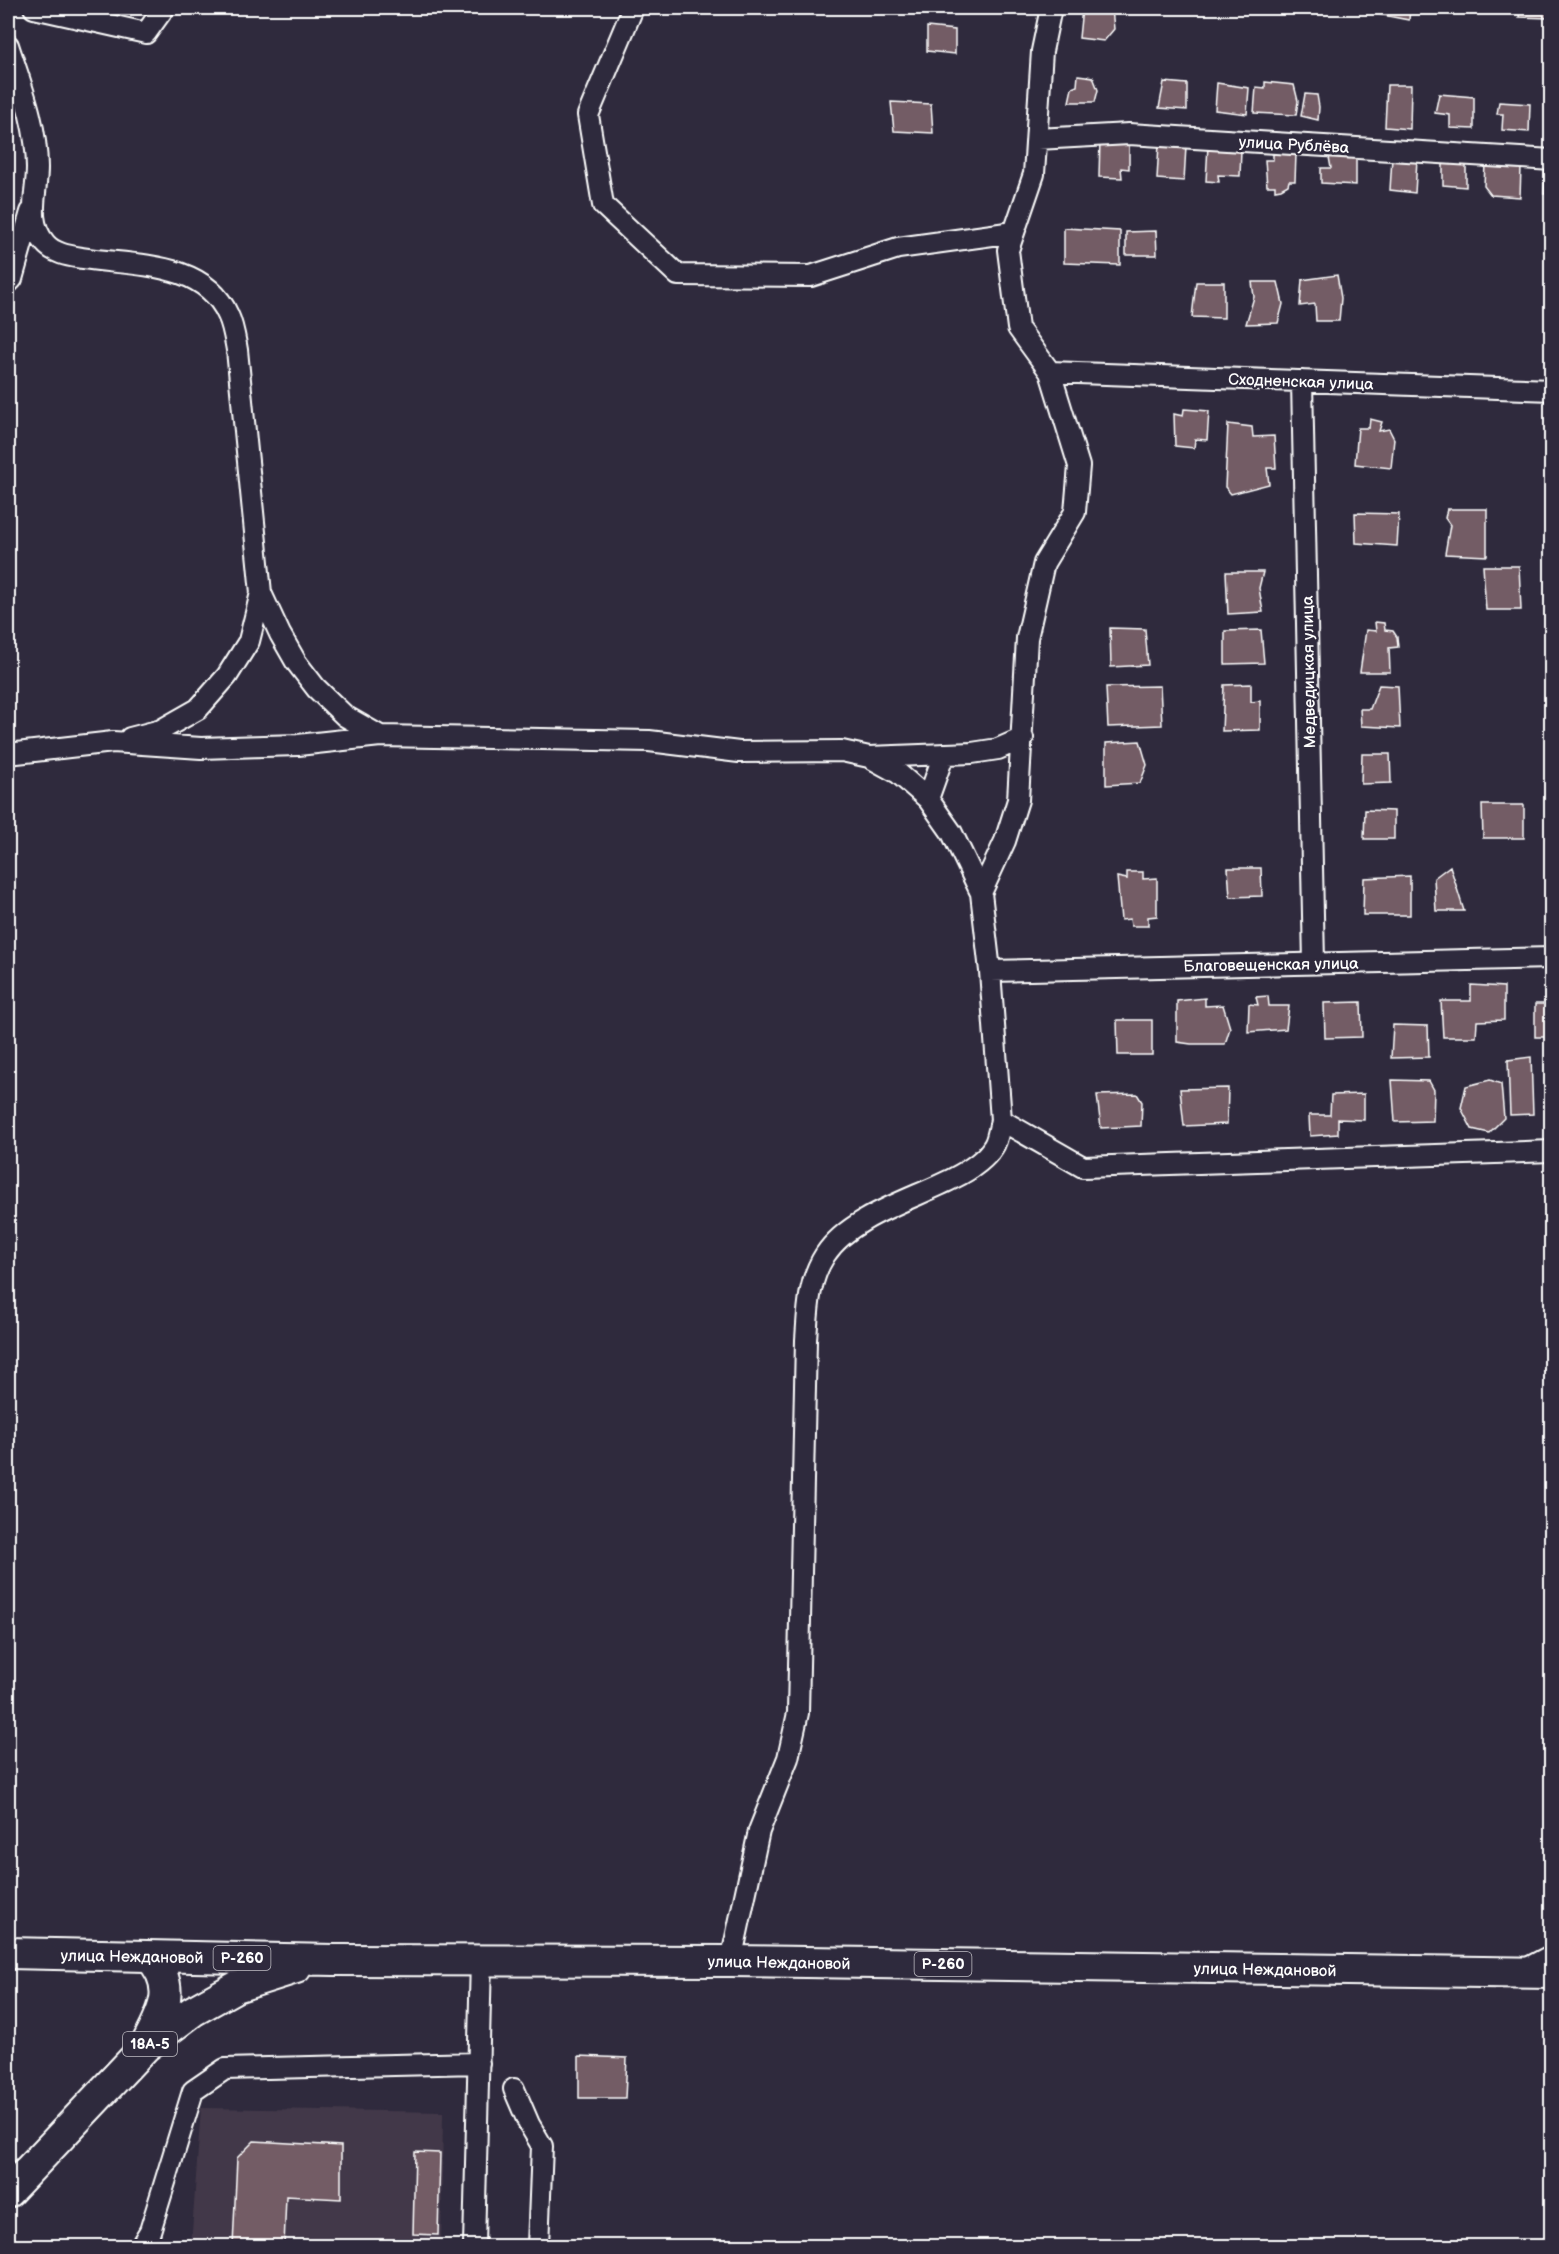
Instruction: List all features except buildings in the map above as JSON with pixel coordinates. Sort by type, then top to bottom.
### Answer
[{"type":"highway","name":"улица Неждановой","points":[[8,1953],[334,1960],[731,1961],[1551,1973]]},
{"type":"highway","points":[[146,2047],[164,2011],[166,1999],[164,1976],[150,1957]]},
{"type":"highway","name":"18А-5","points":[[8,2192],[146,2047],[193,2011],[236,1987],[282,1971],[334,1960]]},
{"type":"street","points":[[34,8],[146,33],[164,8]]},
{"type":"street","points":[[633,8],[588,114],[599,182],[603,205],[678,275],[811,276],[898,248],[1014,232]]},
{"type":"street","points":[[981,893],[1005,841],[1018,800],[1027,638],[1044,563],[1075,512],[1079,466],[1050,372],[1018,328],[1008,250],[1034,174],[1042,51],[1051,8]]},
{"type":"street","points":[[8,45],[35,130],[37,169],[33,207],[12,279],[8,283]]},
{"type":"street","name":"улица Рублёва","points":[[1037,139],[1129,134],[1551,160]]},
{"type":"street","points":[[33,207],[36,228],[46,244],[63,254],[165,268],[199,282],[218,297],[224,306],[229,315],[237,350],[261,593],[296,662],[316,688],[345,716],[380,736]]},
{"type":"street","name":"Сходненская улица","points":[[1050,372],[1551,390]]},
{"type":"street","name":"Медведицкая улица","points":[[1302,381],[1314,963]]},
{"type":"street","points":[[8,754],[113,742],[160,730],[198,709],[227,676],[249,641],[261,593]]},
{"type":"street","points":[[113,742],[201,748],[298,745],[380,736],[649,741],[739,752],[842,751],[868,757],[898,773],[928,799],[952,833],[981,893],[990,971],[1001,1120],[994,1146],[971,1169],[927,1192],[873,1215],[846,1232],[825,1255],[811,1287],[806,1352],[798,1713],[788,1758],[759,1831],[731,1961]]},
{"type":"street","points":[[868,757],[972,753],[998,748],[1023,738]]},
{"type":"street","points":[[928,799],[944,754]]},
{"type":"street","name":"Благовещенская улица","points":[[990,971],[1551,958]]},
{"type":"street","points":[[1001,1120],[1083,1167],[1551,1151]]},
{"type":"street","points":[[1520,1972],[1551,1955]]},
{"type":"street","points":[[474,2247],[481,1959]]},
{"type":"street","points":[[141,2247],[150,2231],[193,2091],[225,2069],[479,2063]]},
{"type":"street","points":[[514,2089],[529,2124],[542,2146],[538,2247]]},
{"type":"shaded area","points":[[201,2108],[443,2112],[441,2246],[191,2246]]}]
